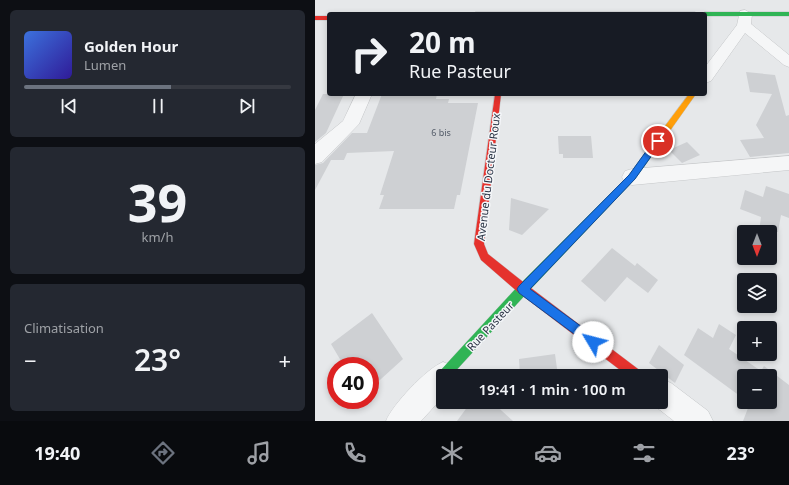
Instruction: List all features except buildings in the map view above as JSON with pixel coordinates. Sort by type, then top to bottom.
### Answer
[{"type":"street","points":[[707,14],[745,20],[789,14]]},
{"type":"street","points":[[315,18],[327,18]]},
{"type":"street","points":[[745,20],[789,62]]},
{"type":"street","points":[[707,75],[745,20]]},
{"type":"street","points":[[315,157],[325,145],[346,128],[353,120],[363,96]]},
{"type":"street","name":"Avenue du Docteur Roux","points":[[498,96],[479,244],[484,257],[523,289],[629,369]]},
{"type":"street","name":"Rue Pasteur","points":[[449,369],[523,289],[632,177],[692,96]]},
{"type":"street","points":[[632,177],[789,164]]},
{"type":"street","name":"Rue Pasteur","points":[[401,421],[436,384]]},
{"type":"street","points":[[668,398],[698,421]]},
{"type":"traffic: fast","points":[[707,14],[789,14]]},
{"type":"traffic: fast","points":[[449,369],[523,289],[632,177],[659,140]]},
{"type":"traffic: slow","points":[[659,140],[692,96]]},
{"type":"traffic: jam","points":[[315,18],[327,18]]},
{"type":"traffic: jam","points":[[498,96],[479,244],[484,257],[523,289],[629,369]]},
{"type":"route","points":[[593,342],[523,289],[632,177],[658,141]]}]
